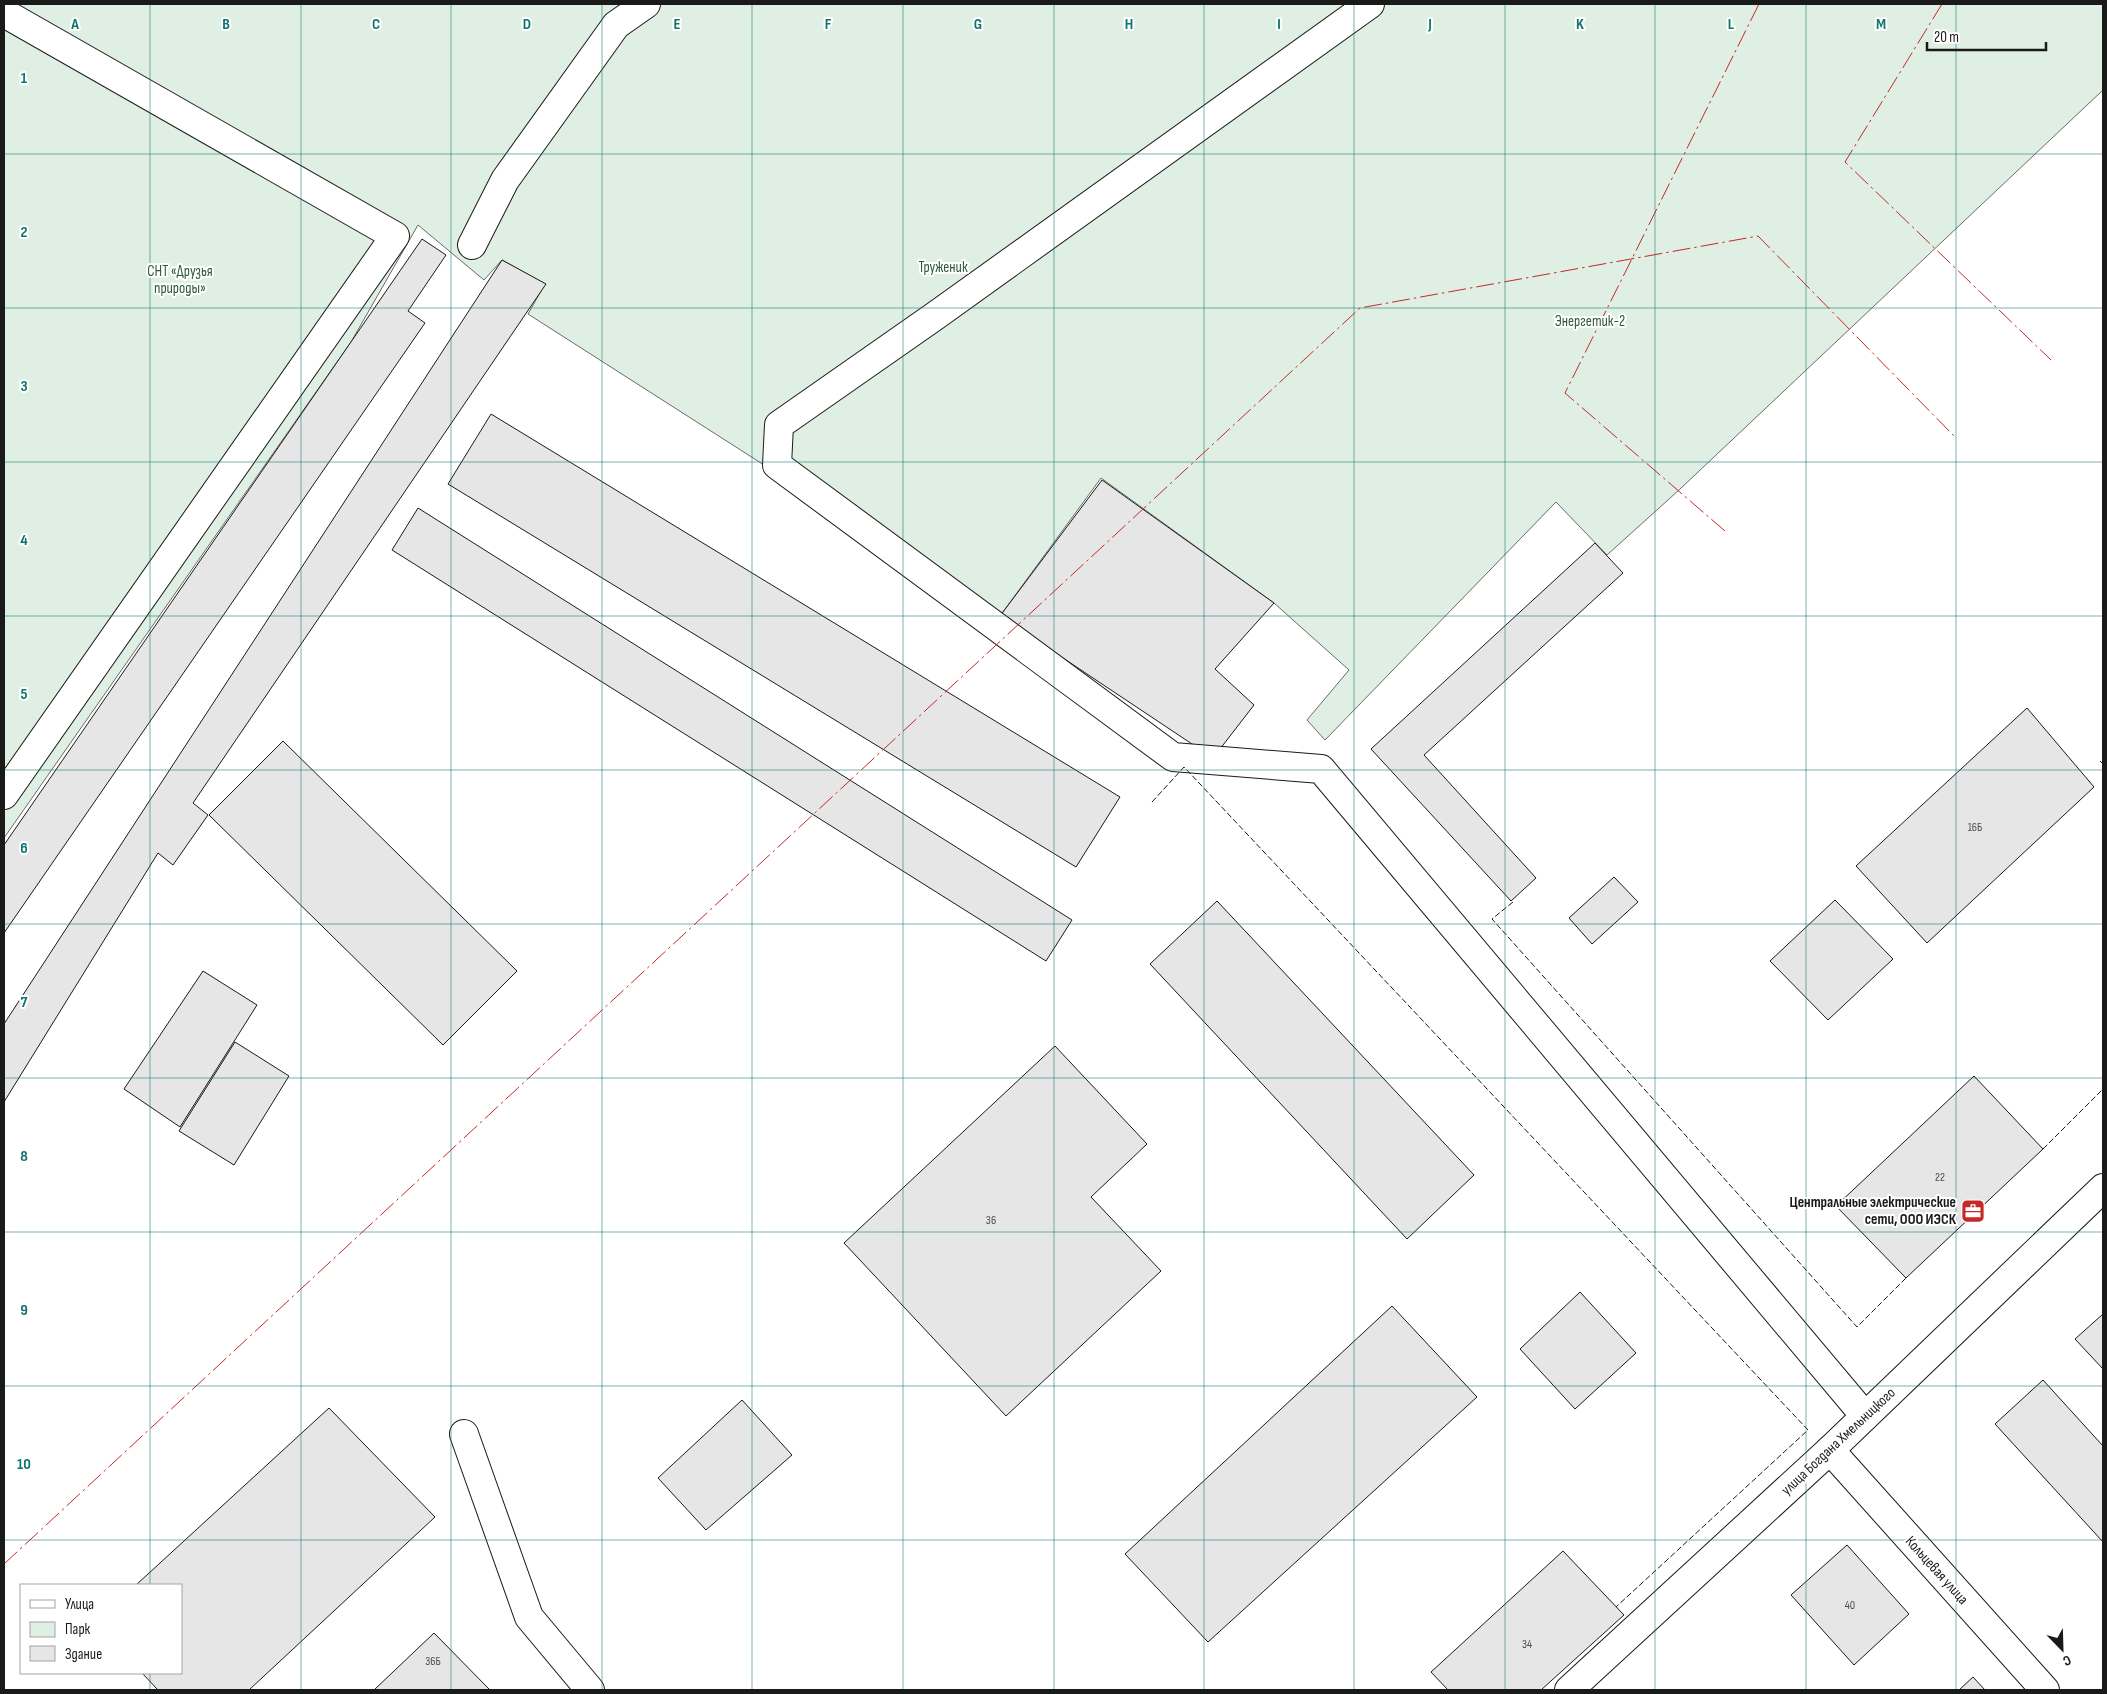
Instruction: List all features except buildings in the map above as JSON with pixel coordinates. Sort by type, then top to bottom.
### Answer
[{"type":"street","points":[[472,245],[505,180],[616,25],[646,4]]},
{"type":"street","points":[[1370,4],[936,316],[779,425],[777,465],[1173,758],[1321,769],[1865,1416]]},
{"type":"street","points":[[4,13],[395,236],[4,795]]},
{"type":"street","name":"улица Богдана Хмельницкого","points":[[1569,1690],[1830,1450],[2103,1188]]},
{"type":"street","points":[[464,1434],[529,1616],[590,1690]]},
{"type":"street","name":"Кольцевая улица","points":[[1830,1450],[2045,1690]]},
{"type":"green space","points":[[4,4],[2103,4],[2103,90],[1679,490],[1607,555],[1556,502],[1325,740],[1307,720],[1349,670],[1274,603],[1101,478],[1000,616],[528,314],[545,284],[502,260],[484,280],[418,225],[351,342],[4,838]]},
{"type":"fence","points":[[2100,761],[2103,764]]},
{"type":"fence","points":[[1152,802],[1184,767],[1808,1430],[1616,1607]]},
{"type":"fence","points":[[1513,902],[1492,919],[1857,1327],[1906,1278]]},
{"type":"fence","points":[[2043,1149],[2103,1089]]},
{"type":"power","points":[[1725,531],[1565,393],[1759,4]]},
{"type":"power","points":[[1942,4],[1845,162],[2051,360]]},
{"type":"power","points":[[4,1564],[1360,308],[1758,236],[1956,438]]},
{"type":"place","name":"Центральные электрические сети, ООО ИЭСК","points":[[1973,1211]]},
{"type":"park label","name":"Труженик","points":[[943,267]]},
{"type":"park label","name":"СНТ «Друзья природы»","points":[[180,280]]},
{"type":"park label","name":"Энергетик-2","points":[[1590,321]]}]
